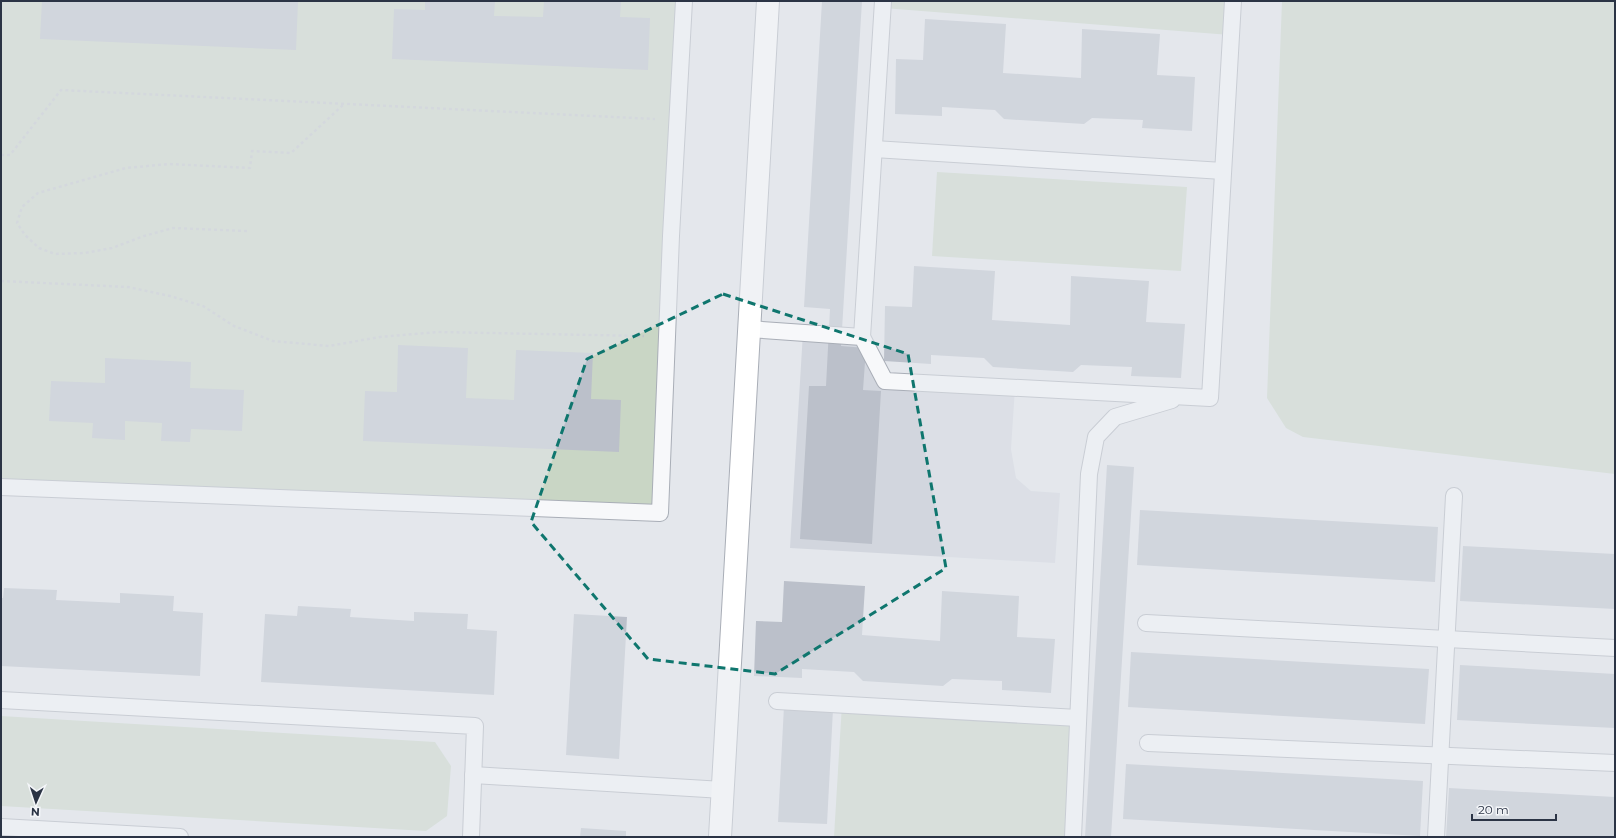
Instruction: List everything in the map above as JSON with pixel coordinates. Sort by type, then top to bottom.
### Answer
[{"type":"street","points":[[720,837],[768,1]]},
{"type":"lane","points":[[1,487],[660,513],[677,120],[684,1]]},
{"type":"lane","points":[[883,1],[862,337],[885,381],[1210,398],[1233,1]]},
{"type":"lane","points":[[874,149],[1223,171]]},
{"type":"lane","points":[[749,329],[862,337]]},
{"type":"lane","points":[[1073,837],[1089,474],[1096,437],[1115,417],[1183,396]]},
{"type":"lane","points":[[1436,837],[1454,496]]},
{"type":"lane","points":[[1146,623],[1615,648]]},
{"type":"lane","points":[[1,700],[475,726],[470,837]]},
{"type":"lane","points":[[777,701],[1078,718]]},
{"type":"lane","points":[[1148,743],[1615,763]]},
{"type":"lane","points":[[473,775],[723,790]]},
{"type":"lane","points":[[1,827],[180,837]]},
{"type":"path","points":[[1,155],[10,155],[61,90],[677,120]]},
{"type":"path","points":[[247,231],[173,228],[144,236],[112,248],[85,253],[55,254],[39,248],[25,236],[17,224],[22,207],[38,193],[126,168],[169,164],[250,168],[252,151],[291,153],[343,104]]},
{"type":"path","points":[[1,280],[128,287],[170,296],[203,306],[234,326],[273,341],[329,346],[380,337],[438,332],[667,336]]},
{"type":"highlighted area","points":[[723,294],[908,354],[946,568],[775,674],[648,659],[531,522],[587,359]]},
{"type":"shaded area","points":[[803,332],[862,337],[885,381],[1015,388],[1011,449],[1016,478],[1031,491],[1060,493],[1055,563],[790,548]]},
{"type":"green space","points":[[1,1],[685,1],[660,513],[1,487]]},
{"type":"green space","points":[[883,1],[1232,1],[1230,35],[883,8]]},
{"type":"green space","points":[[1282,1],[1615,1],[1615,474],[1303,437],[1286,428],[1267,398]]},
{"type":"green space","points":[[937,172],[1187,187],[1181,271],[932,256]]},
{"type":"green space","points":[[842,704],[1078,718],[1073,837],[834,837]]},
{"type":"green space","points":[[1,716],[435,742],[451,766],[447,816],[426,831],[1,806]]},
{"type":"building","points":[[42,1],[298,1],[296,50],[40,39]]},
{"type":"building","points":[[425,1],[495,1],[494,16],[543,17],[544,1],[621,1],[620,17],[650,18],[648,70],[392,59],[394,9],[425,10]]},
{"type":"building","points":[[822,1],[862,1],[841,346],[866,348],[863,390],[881,391],[872,544],[800,539],[809,386],[826,386],[830,309],[804,307]]},
{"type":"building","points":[[925,19],[1006,24],[1003,73],[1081,78],[1082,29],[1160,34],[1157,75],[1195,77],[1192,131],[1142,128],[1143,120],[1092,118],[1084,124],[1004,119],[995,110],[942,107],[942,116],[895,114],[896,59],[923,60]]},
{"type":"building","points":[[914,266],[995,271],[992,320],[1070,325],[1071,276],[1149,281],[1146,322],[1185,324],[1181,378],[1131,376],[1132,367],[1081,365],[1073,372],[993,367],[984,358],[931,355],[931,364],[884,361],[885,306],[912,307]]},
{"type":"building","points":[[398,345],[468,348],[466,398],[514,400],[516,350],[593,353],[591,399],[621,400],[619,452],[363,441],[365,391],[397,392]]},
{"type":"building","points":[[105,358],[191,362],[190,388],[244,390],[242,431],[191,429],[190,442],[161,441],[162,423],[125,421],[125,440],[92,438],[93,423],[49,421],[51,381],[105,383]]},
{"type":"building","points":[[1107,465],[1134,467],[1111,837],[1085,837]]},
{"type":"building","points":[[1140,510],[1438,527],[1435,582],[1137,565]]},
{"type":"building","points":[[1463,546],[1615,554],[1615,609],[1460,601]]},
{"type":"building","points":[[784,581],[865,586],[862,635],[940,641],[942,591],[1019,596],[1017,637],[1055,639],[1051,693],[1002,690],[1002,681],[952,679],[943,686],[863,681],[854,672],[802,669],[802,678],[754,676],[756,621],[782,622]]},
{"type":"building","points":[[4,588],[57,590],[56,600],[120,603],[120,593],[174,596],[173,611],[203,613],[200,676],[1,666],[1,598],[3,598]]},
{"type":"building","points":[[298,606],[351,609],[350,617],[414,621],[414,612],[468,614],[467,629],[497,631],[494,695],[261,682],[265,614],[297,616]]},
{"type":"building","points":[[574,614],[627,617],[619,759],[566,755]]},
{"type":"building","points":[[1131,652],[1429,669],[1425,724],[1128,707]]},
{"type":"building","points":[[1460,665],[1615,674],[1615,728],[1457,720]]},
{"type":"building","points":[[784,706],[833,709],[827,824],[778,822]]},
{"type":"building","points":[[1126,764],[1423,781],[1420,836],[1123,819]]},
{"type":"building","points":[[1449,788],[1615,797],[1615,837],[1446,837]]},
{"type":"building","points":[[581,828],[626,831],[626,837],[580,837]]}]
